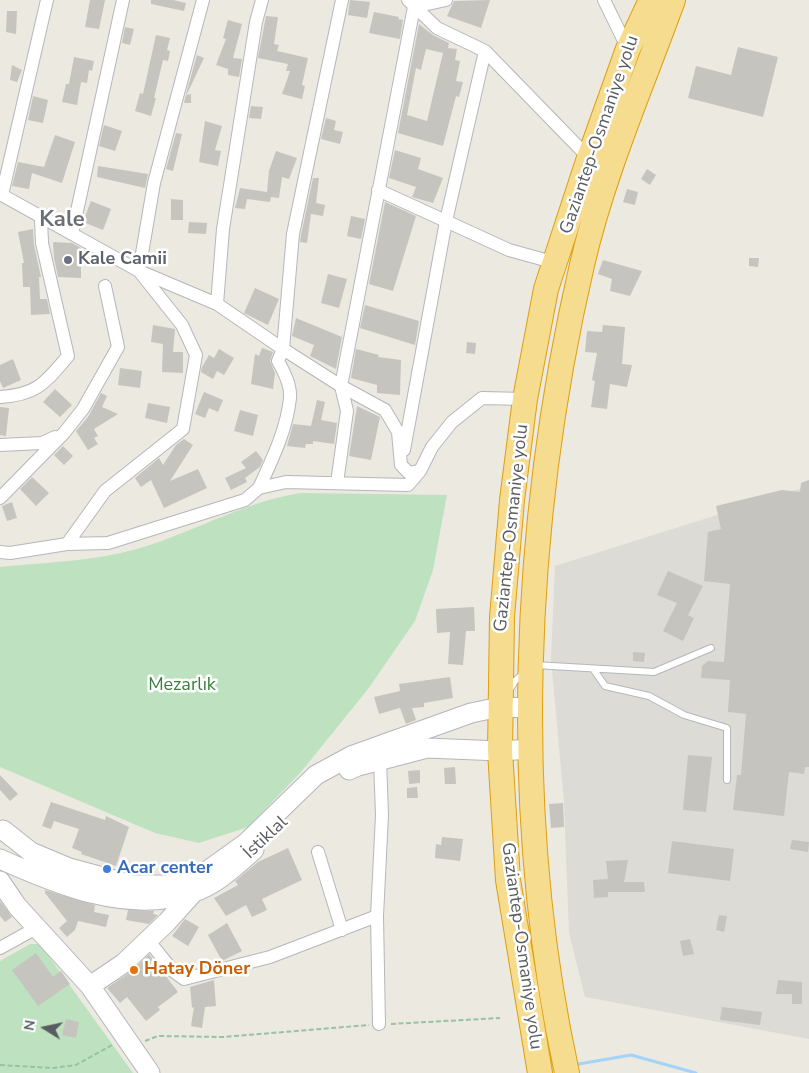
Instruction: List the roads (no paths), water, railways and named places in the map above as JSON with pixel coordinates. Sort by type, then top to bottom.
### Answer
[{"type":"highway","name":"Gaziantep-Osmaniye yolu","points":[[540,1073],[508,880],[500,751],[502,617],[525,399],[546,289],[589,158],[628,49],[651,0]]},
{"type":"highway","name":"Gaziantep-Osmaniye yolu","points":[[566,1073],[555,1022],[537,890],[531,749],[532,605],[543,492],[555,406],[582,265],[609,169],[673,0]]},
{"type":"street","points":[[47,0],[1,194],[41,219],[139,271],[217,304],[341,386],[385,410],[398,432],[401,465],[409,473],[420,471]]},
{"type":"street","points":[[72,234],[123,0]]},
{"type":"street","points":[[67,544],[105,491],[183,429],[196,355],[182,325],[139,271],[154,183],[203,0]]},
{"type":"street","points":[[217,304],[223,229],[256,22],[262,0]]},
{"type":"street","points":[[0,552],[10,553],[67,544],[108,543],[245,500],[259,488],[277,447],[290,397],[286,376],[278,361],[283,349],[293,234],[342,0]]},
{"type":"street","points":[[411,3],[446,0]]},
{"type":"street","points":[[604,0],[628,49]]},
{"type":"street","points":[[411,3],[437,28],[485,51],[589,158]]},
{"type":"street","points":[[337,483],[347,411],[341,386],[411,3]]},
{"type":"street","points":[[401,465],[446,221],[485,51]]},
{"type":"street","points":[[378,190],[510,250],[556,263]]},
{"type":"street","points":[[0,397],[16,396],[43,385],[68,356],[42,243],[41,219]]},
{"type":"street","points":[[0,498],[64,433],[83,409],[118,347],[105,286]]},
{"type":"street","points":[[259,488],[286,482],[408,485],[420,471],[432,447],[452,422],[482,398],[525,399]]},
{"type":"street","points":[[0,444],[42,443],[64,433]]},
{"type":"street","points":[[3,845],[32,852],[69,868],[132,885],[168,885],[208,871],[246,843],[316,775],[351,756],[471,714],[500,707],[531,708]]},
{"type":"street","name":"İstiklal","points":[[3,845],[45,878],[105,897],[160,900],[195,892],[232,870],[268,838],[320,786],[358,766],[427,748],[500,751],[531,749]]},
{"type":"street","points":[[379,1024],[377,916],[382,815],[380,760]]},
{"type":"street","points":[[3,845],[27,908],[38,927]]},
{"type":"street","points":[[318,852],[342,930]]},
{"type":"street","points":[[0,881],[17,906],[90,986],[150,1073]]},
{"type":"street","points":[[90,986],[124,963],[195,892]]},
{"type":"street","points":[[148,940],[173,971],[184,980],[270,957],[377,916]]},
{"type":"street","points":[[0,948],[38,927]]},
{"type":"lane","points":[[500,707],[514,681],[532,665],[654,672],[711,648]]},
{"type":"lane","points":[[594,670],[606,686],[648,696],[684,715],[727,728],[727,780]]},
{"type":"waterway","points":[[573,1065],[631,1055],[696,1073]]},
{"type":"place","name":"Kale Camii","points":[[68,260]]},
{"type":"place","name":"Acar center","points":[[107,869]]},
{"type":"place","name":"Hatay Döner","points":[[134,970]]},
{"type":"district","name":"Kale","points":[[62,221]]},
{"type":"park label","name":"Mezarlık","points":[[182,686]]}]
